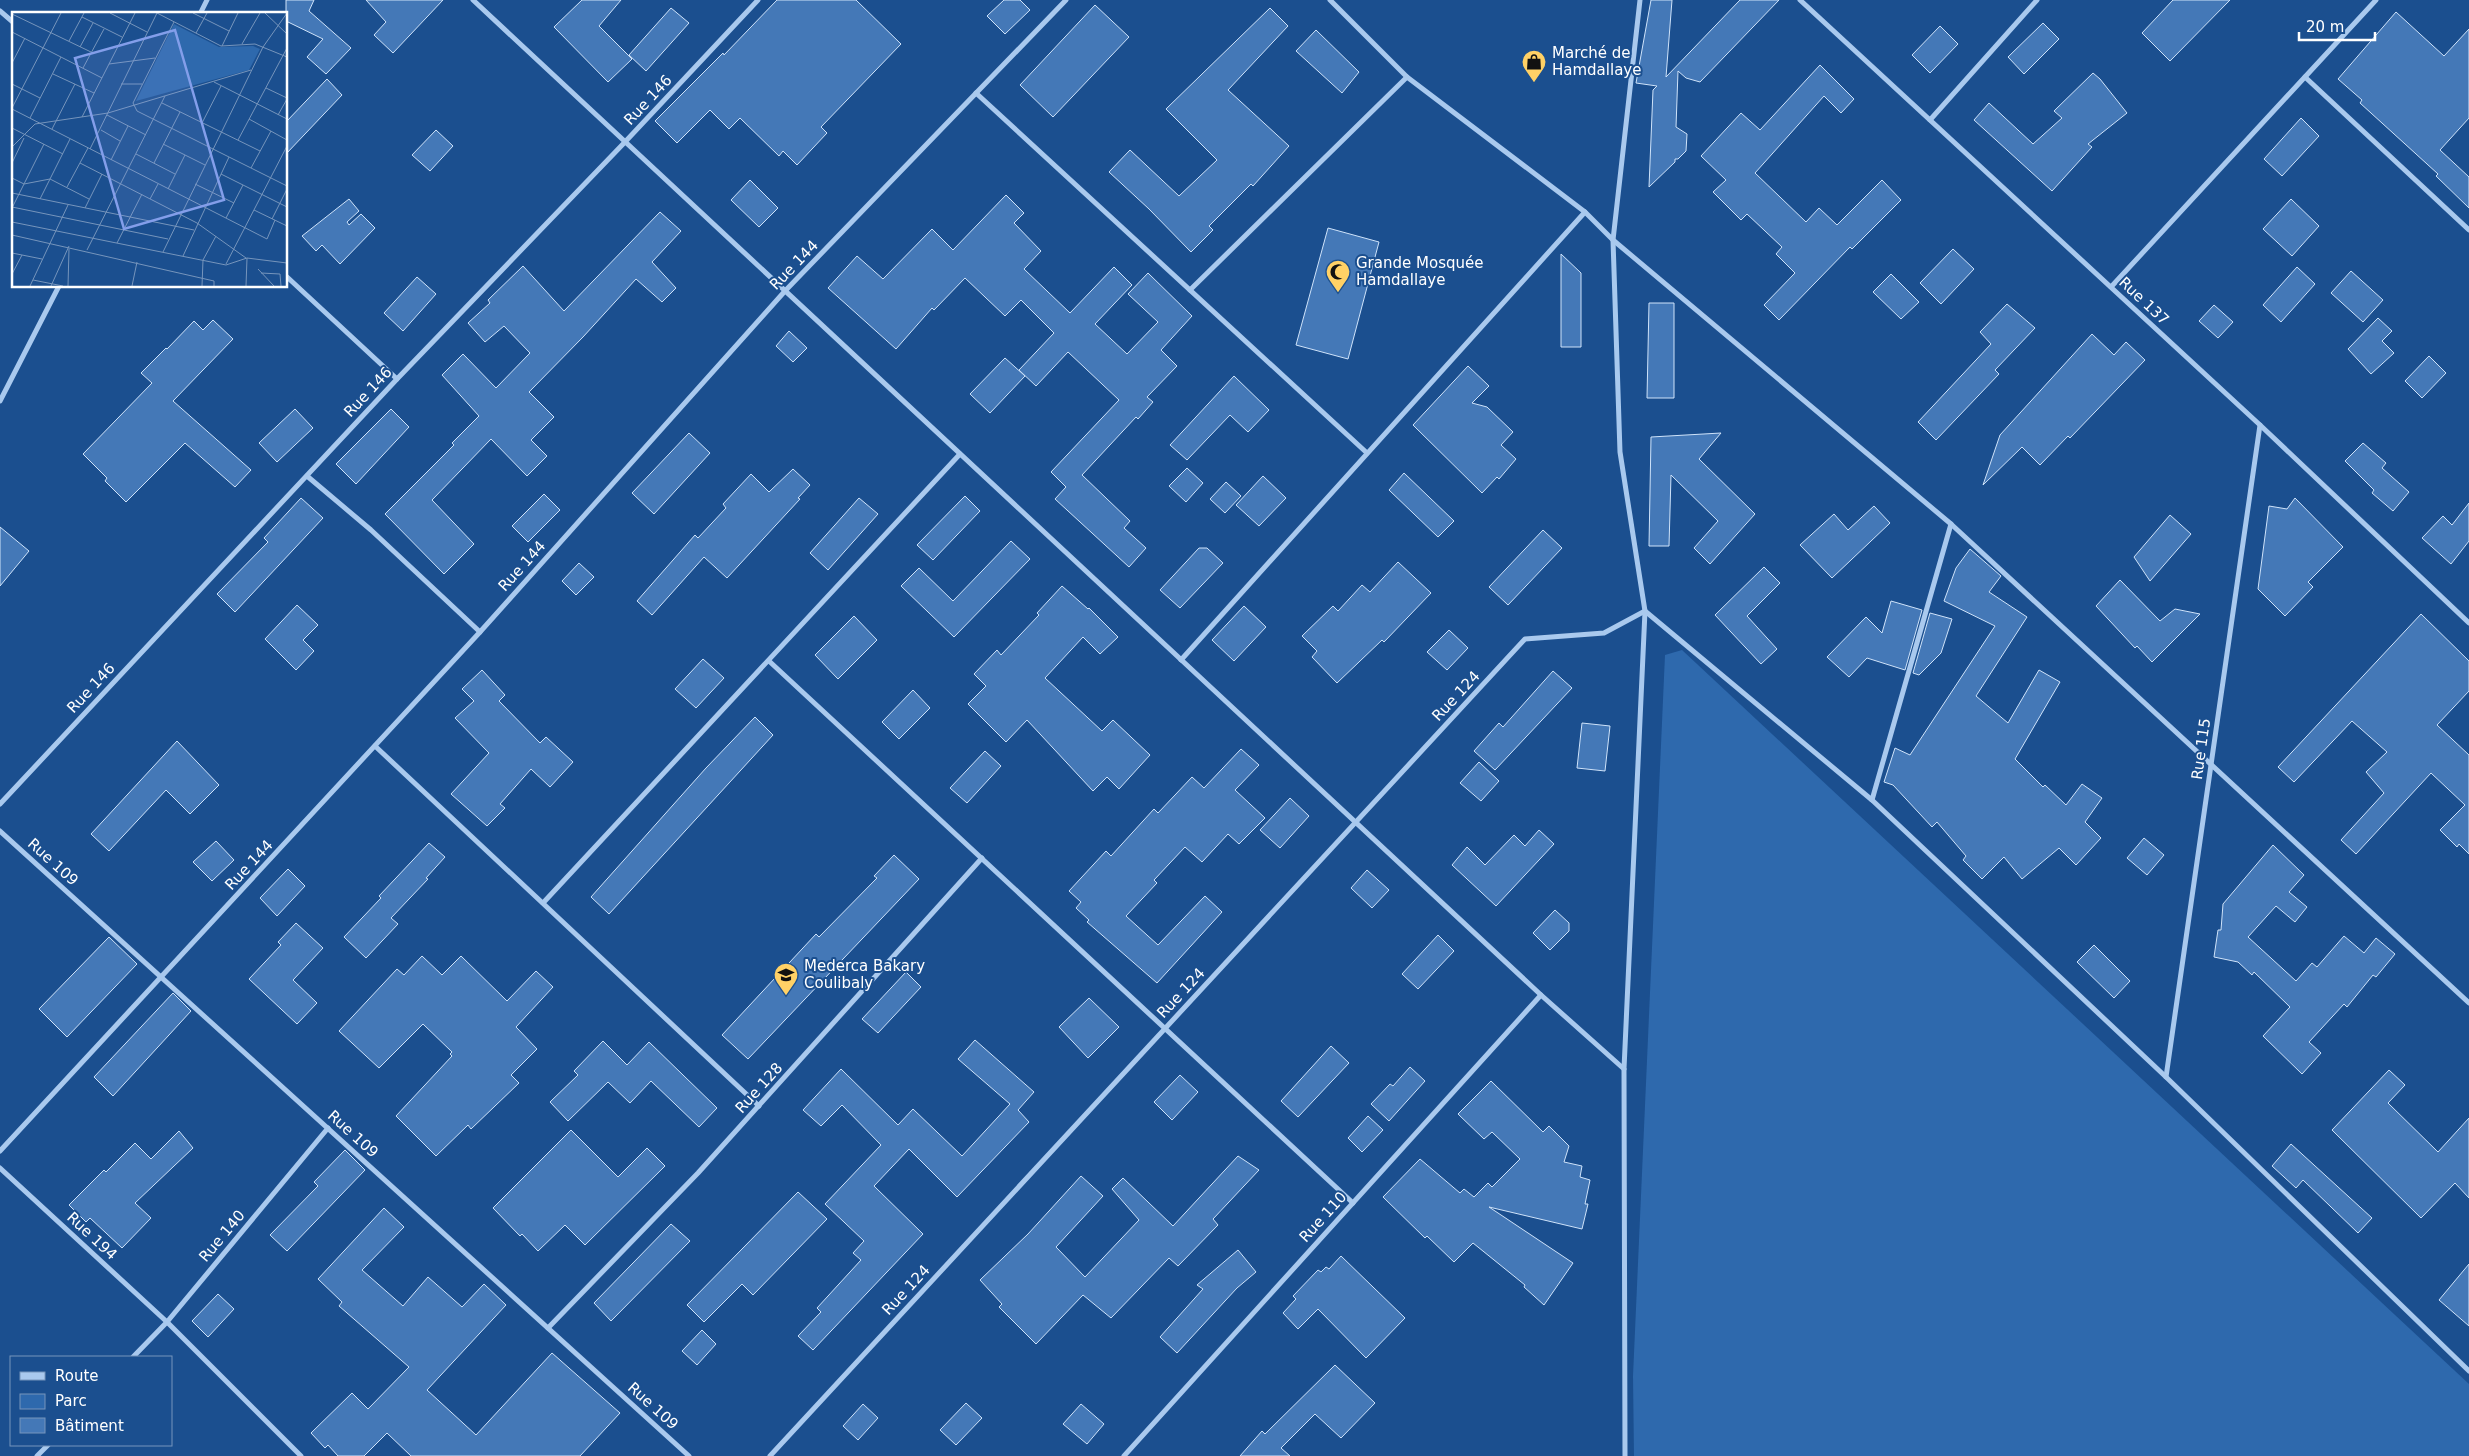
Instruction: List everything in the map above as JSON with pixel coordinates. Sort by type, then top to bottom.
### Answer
[{"type":"street","points":[[201,12],[207,0]]},
{"type":"street","points":[[473,0],[1541,995],[1624,1068]]},
{"type":"street","name":"Rue 146","points":[[0,804],[396,380],[626,142],[758,0]]},
{"type":"street","name":"Rue 144","points":[[0,1151],[480,632],[786,291],[1066,0]]},
{"type":"street","points":[[1330,0],[1407,77],[1585,212],[1613,240],[1951,524],[2469,1003]]},
{"type":"street","points":[[1625,1456],[1624,1068],[1645,611],[1620,452],[1613,240],[1640,0]]},
{"type":"street","name":"Rue 137","points":[[1800,0],[2260,425],[2469,623]]},
{"type":"street","points":[[1930,120],[2037,0]]},
{"type":"street","points":[[2111,287],[2376,0]]},
{"type":"street","points":[[0,11],[12,21]]},
{"type":"street","points":[[1190,290],[1407,77]]},
{"type":"street","points":[[2305,77],[2469,230]]},
{"type":"street","points":[[976,93],[1367,453]]},
{"type":"street","points":[[1181,660],[1585,212]]},
{"type":"street","points":[[288,278],[396,380]]},
{"type":"street","points":[[0,401],[59,288]]},
{"type":"street","name":"Rue 115","points":[[2166,1077],[2260,425]]},
{"type":"street","points":[[544,903],[960,454]]},
{"type":"street","points":[[307,476],[371,530],[480,632]]},
{"type":"street","points":[[1872,800],[1951,524]]},
{"type":"street","points":[[1645,611],[1872,800],[2166,1077],[2469,1371]]},
{"type":"street","name":"Rue 124","points":[[770,1456],[1525,639],[1604,633],[1645,611]]},
{"type":"street","points":[[769,661],[1353,1203]]},
{"type":"street","points":[[375,746],[759,1106]]},
{"type":"street","name":"Rue 109","points":[[0,831],[689,1456]]},
{"type":"street","name":"Rue 128","points":[[548,1328],[698,1173],[982,858]]},
{"type":"street","name":"Rue 110","points":[[1124,1456],[1541,995]]},
{"type":"street","name":"Rue 140","points":[[134,1356],[167,1322],[328,1128]]},
{"type":"street","name":"Rue 194","points":[[0,1168],[167,1322],[301,1456]]},
{"type":"street","points":[[37,1456],[47,1446]]},
{"type":"green space","points":[[1682,650],[2469,1384],[2469,1456],[1634,1456],[1633,1376],[1665,655]]},
{"type":"building","points":[[286,0],[314,0],[309,11],[351,48],[326,74],[307,57],[323,39],[288,22],[288,12],[286,12]]},
{"type":"building","points":[[366,0],[443,0],[393,53],[374,35],[386,22]]},
{"type":"building","points":[[582,0],[621,0],[599,26],[632,59],[608,82],[554,27]]},
{"type":"building","points":[[777,0],[856,0],[901,44],[821,127],[827,133],[797,165],[783,151],[779,156],[740,118],[729,129],[710,110],[677,143],[655,121],[723,53],[724,55]]},
{"type":"building","points":[[1004,0],[1020,0],[1030,10],[1005,34],[987,16]]},
{"type":"building","points":[[1651,0],[1672,0],[1666,77],[1740,0],[1779,0],[1700,82],[1686,78],[1678,71],[1676,127],[1687,134],[1686,151],[1678,159],[1675,159],[1675,162],[1649,187],[1653,90],[1657,86],[1636,83]]},
{"type":"building","points":[[2173,0],[2230,0],[2170,61],[2142,33]]},
{"type":"building","points":[[1095,5],[1129,37],[1053,117],[1020,85]]},
{"type":"building","points":[[671,8],[689,23],[646,71],[629,55]]},
{"type":"building","points":[[1270,8],[1288,26],[1228,90],[1289,146],[1253,186],[1251,184],[1209,226],[1213,230],[1191,252],[1109,172],[1130,150],[1179,196],[1217,160],[1166,109]]},
{"type":"building","points":[[2396,12],[2444,56],[2469,29],[2469,118],[2440,150],[2469,177],[2469,208],[2436,176],[2438,174],[2360,103],[2362,100],[2338,79]]},
{"type":"building","points":[[2043,23],[2059,39],[2024,74],[2008,57]]},
{"type":"building","points":[[1940,26],[1958,44],[1930,73],[1912,55]]},
{"type":"building","points":[[1316,30],[1359,72],[1342,93],[1296,51]]},
{"type":"building","points":[[1820,65],[1854,99],[1841,113],[1824,96],[1755,173],[1806,222],[1819,208],[1837,225],[1882,180],[1901,200],[1852,249],[1850,247],[1779,320],[1764,305],[1795,273],[1776,254],[1782,247],[1747,214],[1741,220],[1713,192],[1726,180],[1701,156],[1741,113],[1760,130]]},
{"type":"building","points":[[2093,73],[2127,113],[2088,144],[2092,147],[2052,191],[1974,120],[1989,103],[2033,144],[2062,118],[2054,111]]},
{"type":"building","points":[[327,79],[342,95],[288,152],[288,120]]},
{"type":"building","points":[[2301,118],[2319,136],[2282,176],[2264,159]]},
{"type":"building","points":[[436,130],[453,146],[430,171],[412,155]]},
{"type":"building","points":[[750,180],[778,208],[759,227],[731,200]]},
{"type":"building","points":[[1006,195],[1024,213],[1014,223],[1041,251],[1024,269],[1070,313],[1114,267],[1132,285],[1095,324],[1127,354],[1158,322],[1128,294],[1148,273],[1192,316],[1161,350],[1177,366],[1147,397],[1153,402],[1138,419],[1136,417],[1082,475],[1130,521],[1124,528],[1146,548],[1129,567],[1055,499],[1066,487],[1051,472],[1119,400],[1068,352],[1036,386],[1019,370],[1054,333],[1021,300],[1005,316],[965,278],[934,310],[932,308],[896,349],[828,288],[857,256],[883,279],[932,229],[953,250]]},
{"type":"building","points":[[349,199],[359,211],[347,222],[349,225],[361,214],[375,228],[340,264],[322,245],[316,251],[302,236]]},
{"type":"building","points":[[2291,199],[2319,226],[2292,256],[2263,229]]},
{"type":"building","points":[[660,212],[681,231],[652,262],[676,288],[662,302],[636,279],[529,392],[554,417],[531,440],[547,456],[527,476],[491,439],[432,500],[474,544],[444,574],[385,514],[454,445],[452,443],[479,416],[442,375],[463,354],[496,388],[530,353],[504,326],[485,342],[468,323],[490,303],[488,300],[523,266],[564,311]]},
{"type":"building","name":"Grande Mosquée Hamdallaye","points":[[1328,228],[1379,242],[1348,359],[1296,345]]},
{"type":"building","points":[[1953,249],[1974,269],[1941,304],[1920,283]]},
{"type":"building","points":[[1561,254],[1581,273],[1581,347],[1561,347]]},
{"type":"building","points":[[2297,267],[2315,284],[2281,322],[2263,305]]},
{"type":"building","points":[[2351,271],[2383,300],[2363,322],[2331,293]]},
{"type":"building","points":[[1891,274],[1919,302],[1901,319],[1873,292]]},
{"type":"building","points":[[417,277],[436,294],[403,331],[384,313]]},
{"type":"building","points":[[1649,303],[1674,303],[1674,398],[1647,398]]},
{"type":"building","points":[[2007,304],[2035,328],[1995,370],[1999,374],[1936,440],[1918,422],[1991,344],[1980,332]]},
{"type":"building","points":[[2214,305],[2233,322],[2218,338],[2199,321]]},
{"type":"building","points":[[2378,318],[2392,331],[2382,341],[2394,353],[2371,374],[2348,349]]},
{"type":"building","points":[[213,320],[233,339],[173,401],[251,470],[235,487],[185,443],[126,502],[105,481],[107,478],[83,454],[152,383],[141,373],[194,321],[203,330]]},
{"type":"building","points":[[789,331],[807,348],[793,362],[776,346]]},
{"type":"building","points":[[2092,334],[2114,355],[2126,342],[2145,360],[2070,438],[2068,436],[2040,465],[2022,447],[1983,485],[2000,435]]},
{"type":"building","points":[[2429,356],[2446,373],[2422,398],[2405,381]]},
{"type":"building","points":[[1005,358],[1025,376],[990,413],[970,394]]},
{"type":"building","points":[[1468,366],[1489,386],[1472,403],[1487,407],[1513,432],[1501,445],[1516,459],[1499,479],[1497,477],[1482,493],[1413,425]]},
{"type":"building","points":[[1234,376],[1269,410],[1248,432],[1230,415],[1187,460],[1170,445]]},
{"type":"building","points":[[295,409],[313,428],[277,462],[259,443]]},
{"type":"building","points":[[391,409],[409,427],[356,484],[336,464]]},
{"type":"building","points":[[689,433],[710,453],[654,514],[632,493]]},
{"type":"building","points":[[1721,433],[1699,459],[1755,514],[1710,564],[1694,548],[1718,521],[1671,475],[1669,546],[1649,546],[1651,437]]},
{"type":"building","points":[[2363,443],[2386,463],[2382,468],[2409,492],[2393,511],[2372,493],[2374,490],[2345,461]]},
{"type":"building","points":[[1187,468],[1203,483],[1186,502],[1169,486]]},
{"type":"building","points":[[793,469],[810,485],[798,498],[800,499],[727,578],[704,557],[652,615],[637,601],[695,535],[698,538],[726,508],[723,504],[751,474],[769,492]]},
{"type":"building","points":[[1404,473],[1454,521],[1438,537],[1389,490]]},
{"type":"building","points":[[1263,476],[1286,498],[1259,526],[1236,505]]},
{"type":"building","points":[[1226,482],[1241,496],[1225,513],[1210,499]]},
{"type":"building","points":[[544,494],[560,510],[528,542],[512,526]]},
{"type":"building","points":[[965,496],[980,511],[933,560],[917,545]]},
{"type":"building","points":[[301,498],[323,518],[235,612],[217,594],[268,542],[264,538]]},
{"type":"building","points":[[859,498],[878,514],[828,570],[810,553]]},
{"type":"building","points":[[2295,498],[2343,547],[2308,582],[2313,587],[2285,616],[2258,589],[2269,506],[2287,509]]},
{"type":"building","points":[[2469,503],[2469,541],[2451,564],[2422,538],[2443,516],[2452,525]]},
{"type":"building","points":[[1874,506],[1890,523],[1832,578],[1800,545],[1834,514],[1848,530]]},
{"type":"building","points":[[2170,515],[2191,534],[2150,581],[2134,557]]},
{"type":"building","points":[[0,527],[29,551],[0,586]]},
{"type":"building","points":[[1543,530],[1562,548],[1508,605],[1489,587]]},
{"type":"building","points":[[1011,541],[1030,559],[954,637],[901,586],[919,568],[953,601]]},
{"type":"building","points":[[1199,548],[1207,548],[1223,563],[1180,608],[1160,590]]},
{"type":"building","points":[[1970,549],[2001,576],[1989,592],[2027,617],[1976,696],[2008,723],[2039,670],[2060,682],[2015,759],[2043,787],[2045,785],[2066,805],[2082,784],[2102,798],[2085,822],[2101,838],[2076,865],[2059,848],[2022,879],[2004,857],[1982,879],[1963,860],[1966,856],[1937,822],[1932,827],[1893,785],[1884,782],[1895,748],[1910,755],[1995,626],[1944,601],[1956,568]]},
{"type":"building","points":[[1398,562],[1431,593],[1384,642],[1382,640],[1337,683],[1312,657],[1317,651],[1302,636],[1333,606],[1338,611],[1362,585],[1370,592]]},
{"type":"building","points":[[579,563],[594,577],[576,595],[562,581]]},
{"type":"building","points":[[1764,567],[1780,583],[1747,616],[1777,649],[1761,664],[1715,615]]},
{"type":"building","points":[[2120,580],[2160,621],[2175,609],[2200,614],[2152,662],[2137,646],[2135,648],[2096,606]]},
{"type":"building","points":[[1062,586],[1089,608],[1118,637],[1100,654],[1083,637],[1045,678],[1102,731],[1113,720],[1150,755],[1119,789],[1107,777],[1093,791],[1027,720],[1006,742],[968,704],[986,686],[974,674],[997,650],[1001,655],[1039,615],[1037,613]]},
{"type":"building","points":[[1891,601],[1922,610],[1905,670],[1867,658],[1849,677],[1827,657],[1866,617],[1882,633]]},
{"type":"building","points":[[297,605],[318,625],[303,640],[314,651],[296,670],[265,639]]},
{"type":"building","points":[[1244,606],[1266,627],[1234,661],[1212,640]]},
{"type":"building","points":[[1930,613],[1952,619],[1941,653],[1919,675],[1913,673]]},
{"type":"building","points":[[2421,614],[2469,661],[2469,691],[2437,725],[2469,755],[2469,854],[2459,844],[2457,847],[2440,830],[2465,805],[2431,773],[2356,854],[2341,840],[2384,793],[2366,772],[2387,752],[2352,721],[2294,782],[2278,767]]},
{"type":"building","points":[[854,616],[877,640],[838,679],[815,655]]},
{"type":"building","points":[[1449,630],[1468,648],[1447,670],[1427,652]]},
{"type":"building","points":[[703,659],[724,678],[696,708],[675,689]]},
{"type":"building","points":[[482,670],[505,695],[499,701],[540,743],[546,737],[573,762],[550,787],[531,769],[500,804],[505,808],[487,826],[451,794],[489,753],[455,718],[474,701],[462,689]]},
{"type":"building","points":[[1553,671],[1572,688],[1495,770],[1474,751],[1499,723],[1503,727]]},
{"type":"building","points":[[913,690],[930,708],[899,739],[882,722]]},
{"type":"building","points":[[755,717],[773,735],[609,914],[591,897],[706,768]]},
{"type":"building","points":[[1582,723],[1610,726],[1605,771],[1577,768]]},
{"type":"building","points":[[177,741],[219,785],[190,814],[166,790],[109,851],[91,834]]},
{"type":"building","points":[[1241,749],[1259,765],[1235,790],[1265,818],[1239,844],[1228,834],[1202,862],[1185,847],[1154,880],[1157,883],[1126,916],[1158,945],[1205,896],[1222,912],[1157,983],[1087,922],[1089,920],[1076,908],[1081,902],[1069,891],[1106,851],[1111,856],[1154,809],[1158,813],[1192,777],[1204,788]]},
{"type":"building","points":[[985,751],[1001,766],[967,803],[950,788]]},
{"type":"building","points":[[1479,762],[1499,781],[1481,801],[1460,783]]},
{"type":"building","points":[[1290,798],[1309,816],[1280,848],[1260,830]]},
{"type":"building","points":[[1539,830],[1554,844],[1496,906],[1452,865],[1467,847],[1485,865],[1514,835],[1525,846]]},
{"type":"building","points":[[2144,838],[2164,855],[2147,875],[2127,858]]},
{"type":"building","points":[[216,841],[234,860],[212,881],[193,862]]},
{"type":"building","points":[[429,843],[445,857],[426,878],[428,879],[391,918],[398,924],[366,958],[344,937],[381,898],[379,896]]},
{"type":"building","points":[[2273,845],[2304,875],[2289,892],[2307,907],[2295,922],[2276,906],[2248,937],[2296,981],[2312,963],[2317,967],[2344,936],[2364,953],[2376,938],[2395,954],[2376,977],[2373,975],[2347,1007],[2344,1004],[2309,1042],[2321,1053],[2302,1074],[2263,1036],[2290,1007],[2254,972],[2252,975],[2238,962],[2214,957],[2218,930],[2221,930],[2223,904]]},
{"type":"building","points":[[894,855],[919,879],[748,1059],[722,1035],[816,934],[819,937],[877,878],[874,876]]},
{"type":"building","points":[[288,869],[305,886],[277,916],[260,898]]},
{"type":"building","points":[[1367,870],[1389,890],[1372,908],[1351,888]]},
{"type":"building","points":[[1555,910],[1569,923],[1569,931],[1550,950],[1533,933]]},
{"type":"building","points":[[296,923],[323,948],[293,980],[317,1003],[297,1024],[249,979],[281,945],[278,942]]},
{"type":"building","points":[[1438,935],[1454,951],[1418,989],[1402,974]]},
{"type":"building","points":[[109,937],[137,964],[67,1037],[39,1009]]},
{"type":"building","points":[[2094,945],[2130,981],[2114,998],[2077,962]]},
{"type":"building","points":[[422,956],[442,975],[461,956],[507,1001],[536,971],[553,987],[516,1027],[537,1049],[511,1075],[519,1083],[471,1129],[468,1125],[436,1156],[396,1116],[452,1056],[450,1054],[452,1052],[423,1024],[379,1068],[339,1031],[397,969],[404,975]]},
{"type":"building","points":[[906,972],[921,987],[878,1033],[862,1019]]},
{"type":"building","points":[[173,993],[191,1011],[113,1096],[94,1077]]},
{"type":"building","points":[[1089,998],[1119,1027],[1088,1058],[1059,1027]]},
{"type":"building","points":[[975,1040],[1034,1092],[1018,1110],[1029,1122],[957,1197],[909,1149],[874,1186],[923,1234],[813,1350],[798,1336],[821,1312],[817,1308],[861,1260],[853,1253],[864,1241],[825,1204],[881,1145],[842,1105],[821,1126],[803,1110],[841,1069],[898,1125],[913,1109],[962,1156],[1010,1104],[958,1059]]},
{"type":"building","points":[[603,1041],[627,1065],[649,1042],[717,1108],[699,1127],[651,1081],[630,1103],[608,1082],[568,1121],[550,1102],[578,1075],[574,1071]]},
{"type":"building","points":[[1331,1046],[1349,1063],[1298,1117],[1281,1101]]},
{"type":"building","points":[[1410,1067],[1425,1081],[1389,1121],[1371,1104],[1390,1084],[1393,1086]]},
{"type":"building","points":[[2389,1070],[2405,1085],[2388,1103],[2438,1152],[2469,1118],[2469,1198],[2455,1183],[2421,1218],[2332,1130]]},
{"type":"building","points":[[1180,1075],[1198,1092],[1172,1120],[1154,1102]]},
{"type":"building","points":[[1491,1081],[1543,1132],[1549,1126],[1569,1146],[1564,1162],[1582,1166],[1580,1177],[1590,1180],[1585,1204],[1588,1204],[1582,1229],[1489,1207],[1573,1263],[1544,1305],[1524,1287],[1525,1285],[1473,1243],[1454,1262],[1427,1236],[1425,1238],[1383,1197],[1420,1159],[1460,1193],[1464,1189],[1474,1197],[1488,1183],[1492,1187],[1520,1159],[1492,1132],[1484,1139],[1458,1114]]},
{"type":"building","points":[[1368,1116],[1383,1130],[1362,1152],[1348,1138]]},
{"type":"building","points":[[571,1130],[618,1177],[647,1148],[665,1166],[585,1245],[565,1225],[538,1251],[522,1234],[520,1236],[493,1208]]},
{"type":"building","points":[[179,1131],[193,1148],[135,1203],[151,1218],[122,1248],[90,1218],[86,1222],[69,1205],[104,1170],[106,1172],[135,1143],[151,1159]]},
{"type":"building","points":[[2291,1144],[2372,1218],[2358,1233],[2303,1180],[2296,1188],[2272,1166]]},
{"type":"building","points":[[345,1150],[365,1170],[287,1251],[270,1235],[318,1186],[314,1182]]},
{"type":"building","points":[[1238,1156],[1259,1170],[1213,1219],[1218,1225],[1178,1266],[1169,1258],[1111,1318],[1083,1295],[1036,1344],[999,1307],[1002,1304],[980,1280],[1028,1234],[1081,1176],[1103,1196],[1056,1247],[1085,1277],[1139,1220],[1112,1189],[1123,1178],[1173,1226]]},
{"type":"building","points":[[798,1192],[827,1219],[753,1295],[742,1284],[704,1322],[687,1305]]},
{"type":"building","points":[[384,1208],[404,1227],[362,1270],[403,1306],[428,1277],[462,1307],[484,1284],[506,1305],[427,1390],[476,1435],[552,1353],[620,1413],[580,1456],[411,1456],[387,1433],[364,1456],[338,1456],[328,1445],[325,1448],[311,1433],[352,1393],[368,1409],[409,1367],[339,1306],[342,1302],[318,1279]]},
{"type":"building","points":[[671,1224],[690,1241],[611,1321],[594,1303]]},
{"type":"building","points":[[1238,1250],[1256,1272],[1237,1288],[1177,1353],[1160,1337],[1203,1289],[1197,1285]]},
{"type":"building","points":[[1341,1256],[1405,1318],[1366,1358],[1318,1309],[1298,1329],[1283,1313],[1296,1299],[1293,1296],[1318,1270],[1321,1272],[1326,1267],[1329,1269]]},
{"type":"building","points":[[2469,1264],[2469,1326],[2439,1300]]},
{"type":"building","points":[[218,1294],[234,1309],[208,1337],[192,1321]]},
{"type":"building","points":[[702,1330],[716,1344],[697,1365],[682,1351]]},
{"type":"building","points":[[1335,1365],[1375,1403],[1341,1438],[1315,1414],[1281,1448],[1290,1456],[1240,1456],[1262,1431],[1265,1434]]},
{"type":"building","points":[[966,1403],[982,1418],[956,1445],[940,1430]]},
{"type":"building","points":[[863,1404],[878,1418],[858,1440],[843,1426]]},
{"type":"building","points":[[1081,1404],[1104,1424],[1087,1444],[1063,1424]]},
{"type":"place","name":"Marché de Hamdallaye","points":[[1534,83]]},
{"type":"place","name":"Grande Mosquée Hamdallaye","points":[[1338,293]]},
{"type":"place","name":"Mederca Bakary Coulibaly","points":[[786,996]]}]
